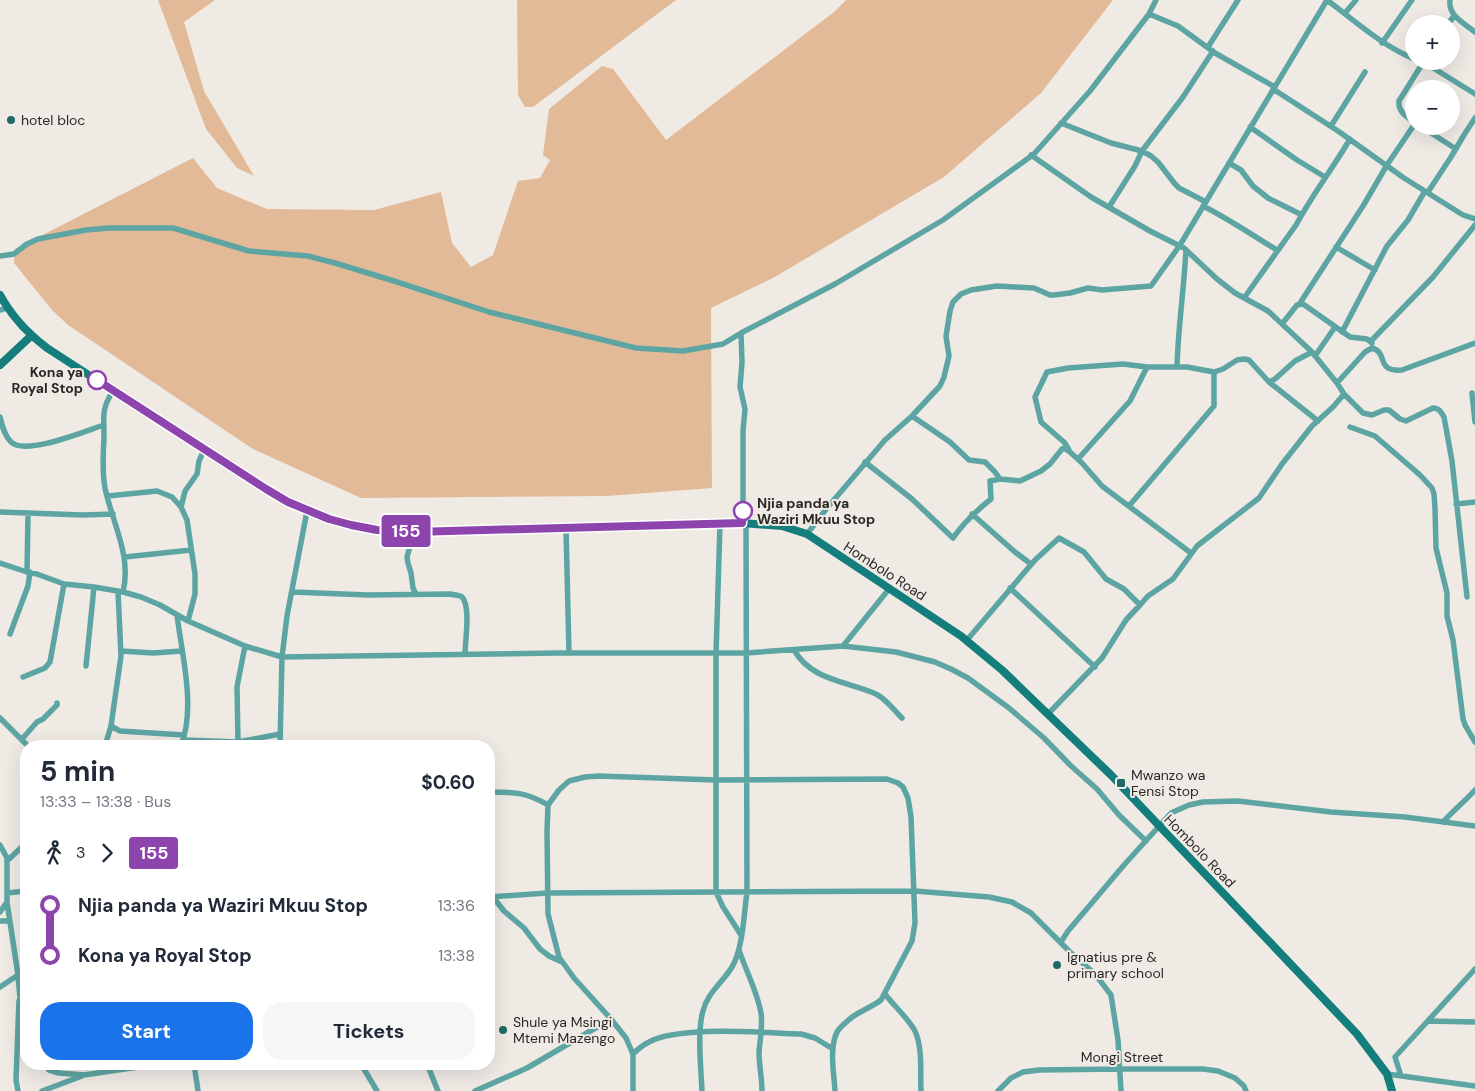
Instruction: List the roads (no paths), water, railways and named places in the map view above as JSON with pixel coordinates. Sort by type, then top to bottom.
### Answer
[{"type":"street","points":[[0,256],[14,254],[27,244],[38,239],[86,230],[166,227],[248,251],[308,256],[490,312],[636,348],[683,351],[723,344],[741,332],[835,284],[943,220],[1032,155],[1090,91],[1149,14],[1156,0]]},
{"type":"street","points":[[1109,207],[1135,166],[1142,151],[1183,97],[1238,0]]},
{"type":"street","points":[[807,534],[826,508],[884,440],[912,416],[940,386],[949,356],[946,336],[950,311],[953,302],[960,294],[971,290],[997,286],[1034,288],[1054,295],[1088,288],[1102,290],[1151,286],[1180,245],[1327,0],[1382,43],[1405,54]]},
{"type":"street","points":[[1344,13],[1356,0]]},
{"type":"street","points":[[1382,43],[1412,0]]},
{"type":"street","points":[[1450,0],[1449,5],[1453,15]]},
{"type":"street","points":[[1149,14],[1178,26],[1210,49],[1331,126],[1404,178],[1463,215],[1475,219]]},
{"type":"street","points":[[1460,21],[1475,32]]},
{"type":"street","points":[[1437,70],[1475,94]]},
{"type":"street","points":[[1331,126],[1365,72]]},
{"type":"street","points":[[1405,91],[1398,107],[1405,116]]},
{"type":"street","points":[[1342,332],[1387,246],[1408,220],[1475,118]]},
{"type":"street","points":[[1061,123],[1111,143],[1142,151],[1154,158],[1179,188],[1277,250]]},
{"type":"street","points":[[1250,128],[1326,177]]},
{"type":"street","points":[[1282,324],[1300,304],[1407,135]]},
{"type":"street","points":[[1434,135],[1456,149]]},
{"type":"street","points":[[1244,298],[1296,224],[1300,214],[1350,139]]},
{"type":"street","points":[[1032,155],[1066,180],[1109,207],[1150,231],[1180,245],[1223,283],[1244,298],[1268,311],[1314,354],[1344,394],[1356,407],[1367,415],[1389,410],[1400,419],[1406,421],[1433,408],[1440,410],[1444,417],[1452,461],[1467,596]]},
{"type":"street","points":[[1229,163],[1240,170],[1253,186],[1268,198],[1300,214]]},
{"type":"street","points":[[1371,342],[1433,277],[1475,225]]},
{"type":"street","points":[[1336,247],[1375,270]]},
{"type":"street","points":[[1177,367],[1178,331],[1186,250]]},
{"type":"street","name":"Hombolo Road","points":[[0,295],[4,309],[31,336],[47,348],[266,489],[308,511],[351,525],[377,530],[414,532],[744,524],[782,526],[807,534],[967,640],[1002,670],[1111,775],[1358,1034],[1387,1074],[1392,1091]]},
{"type":"street","points":[[1300,304],[1308,307],[1350,338],[1366,339],[1371,342],[1381,355],[1384,364],[1389,369],[1395,371],[1475,343]]},
{"type":"street","points":[[1269,382],[1295,361],[1314,354],[1335,327]]},
{"type":"street","points":[[702,1091],[702,1012],[706,1001],[733,965],[741,935],[747,892],[743,430],[745,409],[740,387],[742,362],[741,332]]},
{"type":"street","points":[[0,365],[31,336]]},
{"type":"street","points":[[1337,383],[1365,352],[1372,348],[1377,349]]},
{"type":"street","points":[[1070,452],[1065,443],[1041,422],[1035,397],[1047,372],[1068,368],[1123,364],[1147,367],[1200,368],[1214,372],[1223,369],[1237,360],[1249,360],[1269,382],[1318,420]]},
{"type":"street","points":[[1078,459],[1130,401],[1147,367]]},
{"type":"street","points":[[1129,506],[1214,406],[1214,372]]},
{"type":"street","points":[[107,740],[111,726],[121,651],[120,592],[126,576],[125,557],[112,514],[104,478],[103,412],[106,401],[113,391]]},
{"type":"street","points":[[1472,393],[1475,422]]},
{"type":"street","points":[[1048,714],[1102,658],[1126,620],[1158,588],[1173,578],[1197,546],[1259,498],[1284,461],[1318,420],[1344,394]]},
{"type":"street","points":[[912,416],[950,442],[969,460],[985,462],[1000,480]]},
{"type":"street","points":[[0,417],[6,436],[11,442],[20,446],[44,444],[104,425]]},
{"type":"street","points":[[1350,428],[1375,436],[1420,475],[1432,488],[1435,508],[1436,548],[1447,593],[1447,616],[1453,640],[1465,725],[1475,742]]},
{"type":"street","points":[[865,462],[912,499],[953,538],[972,514],[992,499],[990,481],[1020,481],[1041,471],[1050,464],[1062,449],[1066,449],[1078,459],[1102,486],[1192,553]]},
{"type":"street","points":[[182,507],[185,491],[197,474],[199,460],[204,450]]},
{"type":"street","points":[[108,496],[157,491],[172,497],[182,507],[187,520],[196,583],[188,621]]},
{"type":"street","points":[[1456,504],[1475,502]]},
{"type":"street","points":[[280,740],[282,657],[287,616],[308,511]]},
{"type":"street","points":[[0,512],[83,516],[112,514]]},
{"type":"street","points":[[10,634],[28,586],[28,513]]},
{"type":"street","points":[[972,514],[1031,564]]},
{"type":"street","points":[[720,524],[716,654],[716,892],[741,935]]},
{"type":"street","points":[[566,528],[569,653]]},
{"type":"street","points":[[414,532],[407,557],[412,588],[416,594]]},
{"type":"street","points":[[967,640],[1031,564],[1059,538],[1084,552],[1106,579],[1124,589],[1140,605]]},
{"type":"street","points":[[125,557],[192,550]]},
{"type":"street","points":[[2,565],[37,574],[64,584],[120,592],[160,605],[188,621],[245,646],[282,657],[666,652],[716,654],[843,646],[896,652],[951,669],[968,678],[1009,708],[1097,788],[1119,815],[1146,841]]},
{"type":"street","points":[[23,677],[45,668],[50,662],[64,584]]},
{"type":"street","points":[[86,666],[94,587]]},
{"type":"street","points":[[1010,588],[1094,667]]},
{"type":"street","points":[[843,646],[889,589]]},
{"type":"street","points":[[292,592],[368,595],[450,594],[459,596],[463,598],[467,609],[465,654]]},
{"type":"street","points":[[177,615],[188,698],[188,718],[183,740]]},
{"type":"street","points":[[238,740],[237,687],[245,646]]},
{"type":"street","points":[[794,650],[817,672],[832,680],[875,694],[884,699],[902,718]]},
{"type":"street","points":[[121,651],[153,653],[182,651]]},
{"type":"street","points":[[0,718],[22,739],[37,722],[47,716],[57,703]]},
{"type":"street","points":[[111,726],[120,731],[216,740]]},
{"type":"street","points":[[248,740],[280,734]]},
{"type":"street","points":[[634,1091],[633,1054],[626,1038],[562,962],[548,914],[548,805],[559,790],[569,781],[585,776],[716,780],[887,779],[898,782],[903,786],[910,807],[915,891],[915,923],[912,941],[881,1000],[852,1017],[837,1032],[833,1049],[835,1091]]},
{"type":"street","points":[[1443,822],[1475,790]]},
{"type":"street","points":[[495,792],[528,795],[548,805]]},
{"type":"street","points":[[1061,942],[1068,931],[1124,865],[1171,813],[1189,805],[1203,802],[1238,801],[1475,826]]},
{"type":"street","points":[[0,845],[8,861],[7,902],[20,998],[16,1080],[18,1091]]},
{"type":"street","points":[[8,861],[20,849]]},
{"type":"street","points":[[495,897],[547,892],[915,891],[989,897],[1012,902],[1032,912],[1095,974],[1111,995],[1118,1040],[1121,1091]]},
{"type":"street","points":[[7,893],[20,892]]},
{"type":"street","points":[[495,901],[524,928],[540,949],[562,962]]},
{"type":"street","points":[[0,912],[7,902]]},
{"type":"street","points":[[0,921],[9,921]]},
{"type":"street","points":[[738,947],[759,1005],[762,1033],[759,1059],[762,1091]]},
{"type":"street","points":[[1401,1076],[1396,1057],[1475,969]]},
{"type":"street","points":[[0,987],[18,975]]},
{"type":"street","points":[[884,994],[915,1032],[920,1050],[921,1091]]},
{"type":"street","points":[[475,1091],[527,1068],[611,1019]]},
{"type":"street","points":[[1428,1020],[1475,1022]]},
{"type":"street","points":[[633,1054],[649,1042],[659,1038],[701,1032],[801,1034],[815,1038],[833,1049]]},
{"type":"street","name":"Mongi Street","points":[[998,1091],[1011,1078],[1023,1072],[1039,1070],[1120,1069],[1204,1069],[1218,1071],[1235,1078],[1244,1086],[1246,1091]]},
{"type":"street","points":[[49,1070],[59,1073],[84,1075],[124,1070]]},
{"type":"street","points":[[195,1070],[198,1091]]},
{"type":"street","points":[[365,1070],[377,1091]]},
{"type":"street","points":[[429,1070],[438,1091]]},
{"type":"street","points":[[1387,1074],[1461,1088],[1475,1086]]},
{"type":"street","points":[[42,1091],[84,1075]]},
{"type":"place","name":"hotel bloc","points":[[11,120]]},
{"type":"place","name":"Kona ya Royal Stop","points":[[97,380]]},
{"type":"place","name":"Njia panda ya Waziri Mkuu Stop","points":[[743,511]]},
{"type":"place","name":"Mwanzo wa Fensi Stop","points":[[1121,783]]},
{"type":"place","name":"Ignatius pre & primary school","points":[[1057,965]]},
{"type":"place","name":"Shule ya Msingi Mtemi Mazengo","points":[[503,1030]]}]
